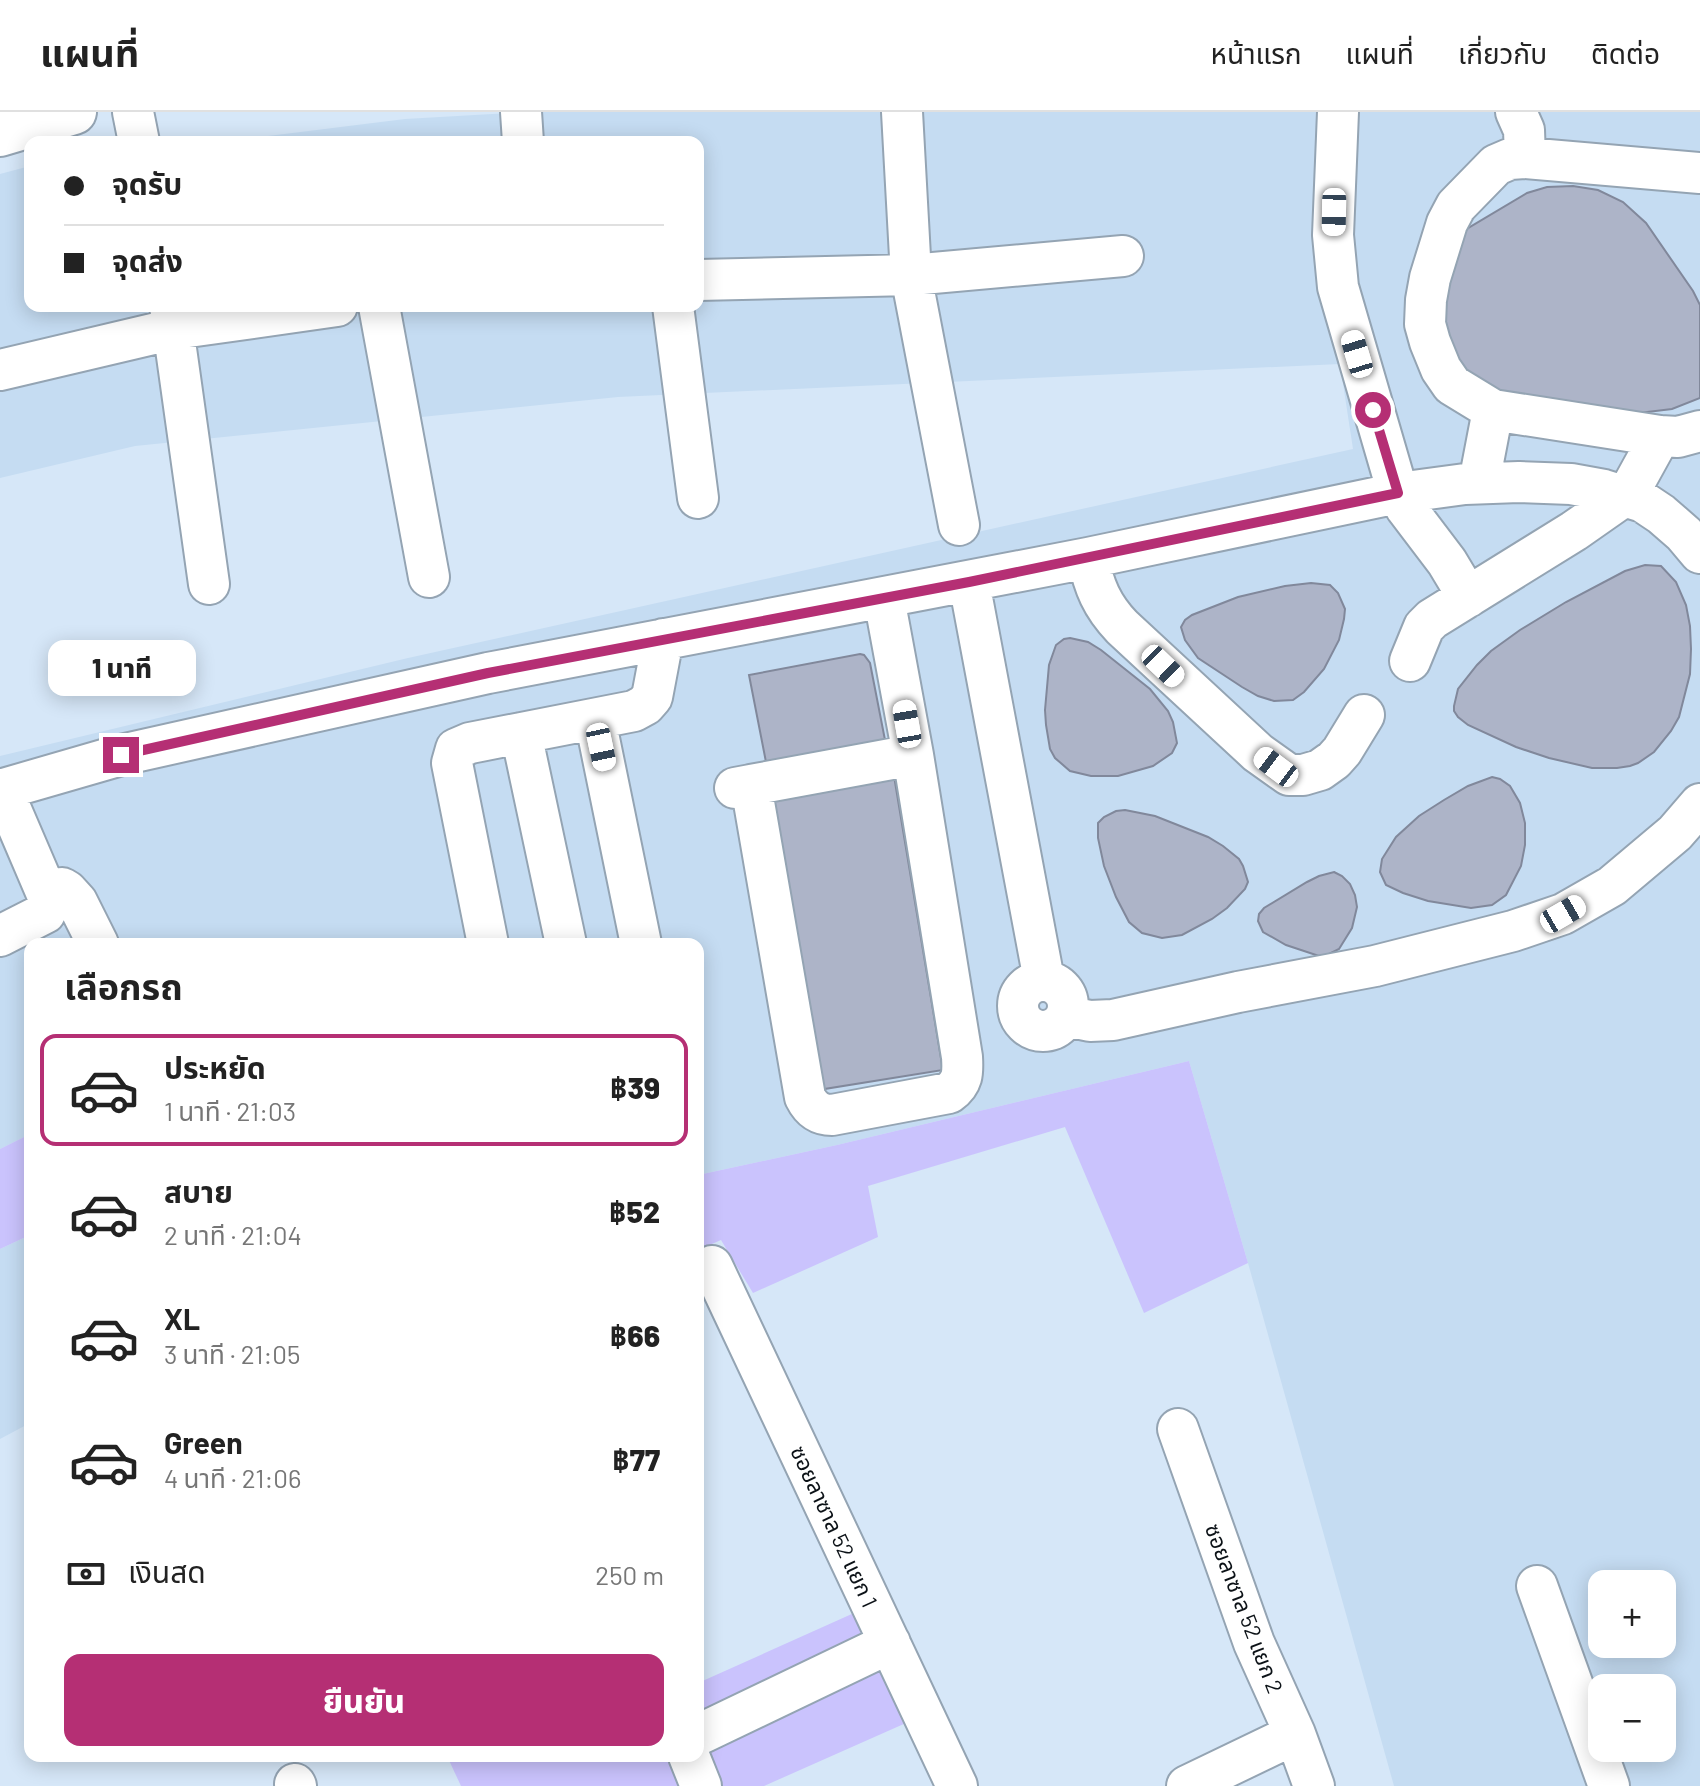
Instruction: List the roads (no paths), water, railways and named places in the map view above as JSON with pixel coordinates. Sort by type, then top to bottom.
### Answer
[{"type":"main road","points":[[0,134],[74,112]]},
{"type":"street","points":[[133,112],[138,136]]},
{"type":"street","points":[[521,112],[523,136]]},
{"type":"street","points":[[902,112],[911,275],[959,525]]},
{"type":"street","points":[[1338,112],[1333,235],[1338,287],[1398,493],[1468,597]]},
{"type":"street","points":[[1516,112],[1524,130],[1525,158]]},
{"type":"street","points":[[1700,173],[1525,158],[1510,159],[1496,165],[1456,206],[1447,223],[1430,278],[1425,324],[1441,369],[1452,385],[1493,410],[1660,436],[1678,437],[1700,431]]},
{"type":"street","points":[[704,280],[911,275],[1123,256]]},
{"type":"street","points":[[0,370],[172,318],[254,312]]},
{"type":"street","points":[[380,312],[429,577]]},
{"type":"street","points":[[674,312],[698,498]]},
{"type":"street","points":[[172,318],[209,584]]},
{"type":"street","points":[[1479,483],[1493,410]]},
{"type":"street","points":[[1410,661],[1424,627],[1432,619],[1574,531],[1624,496],[1660,436]]},
{"type":"street","points":[[0,936],[45,913],[50,901],[1,789],[121,755],[488,673],[969,582],[1398,493],[1479,483],[1519,482],[1571,484],[1604,490],[1643,502],[1684,534],[1700,553]]},
{"type":"street","points":[[1088,558],[1107,611],[1258,753],[1289,775],[1320,770],[1334,760],[1364,715]]},
{"type":"street","points":[[969,582],[1044,980],[1055,983],[1064,991],[1068,1002],[1066,1016],[1090,1021],[1113,1020],[1375,966],[1513,931],[1563,914],[1612,886],[1675,833],[1700,804]]},
{"type":"street","points":[[884,598],[913,755],[963,1071],[957,1087],[949,1093],[823,1115],[809,1105],[805,1097],[743,787],[913,755]]},
{"type":"street","points":[[487,938],[452,763],[456,749],[634,711],[652,697],[663,639]]},
{"type":"street","points":[[595,719],[640,938]]},
{"type":"street","points":[[521,733],[565,938]]},
{"type":"street","points":[[46,891],[62,888],[73,896],[95,938]]},
{"type":"street","name":"ซอยลาซาล 52 แยก 1","points":[[712,1266],[957,1786]]},
{"type":"street","name":"ซอยลาซาล 52 แยก 2","points":[[1178,1429],[1254,1643],[1295,1734],[1314,1786]]},
{"type":"street","points":[[1537,1586],[1609,1786]]},
{"type":"street","points":[[704,1732],[890,1643]]},
{"type":"street","points":[[1187,1786],[1295,1734]]},
{"type":"street","points":[[691,1762],[701,1786]]}]
